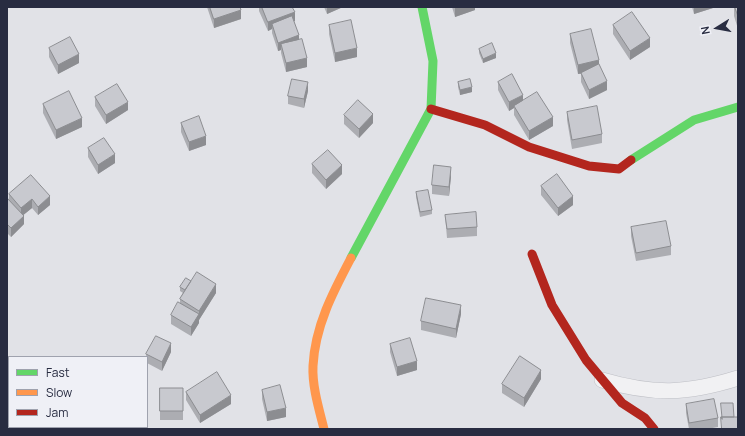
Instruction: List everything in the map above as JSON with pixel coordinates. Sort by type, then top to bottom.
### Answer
[{"type":"street","points":[[324,429],[318,406],[313,367],[317,334],[333,292],[431,109],[433,62],[427,25],[422,7]]},
{"type":"street","points":[[431,109],[484,125],[529,146],[589,166],[619,169],[694,120],[738,106]]},
{"type":"street","points":[[532,254],[552,306],[586,360],[622,403],[645,418],[654,429]]},
{"type":"street","points":[[602,380],[631,388],[655,391],[710,387],[738,378]]},
{"type":"building","points":[[210,7],[240,7],[241,10],[214,19]]},
{"type":"building","points":[[262,7],[292,7],[295,12],[268,22]]},
{"type":"building","points":[[735,7],[738,7],[738,16]]},
{"type":"building","points":[[632,12],[650,38],[630,51],[613,25]]},
{"type":"building","points":[[292,16],[299,35],[278,43],[272,24]]},
{"type":"building","points":[[351,20],[357,48],[335,53],[329,25]]},
{"type":"building","points":[[591,29],[599,60],[578,65],[570,34]]},
{"type":"building","points":[[70,37],[79,54],[58,65],[49,48]]},
{"type":"building","points":[[302,39],[307,58],[286,63],[281,44]]},
{"type":"building","points":[[492,43],[496,53],[483,59],[479,49]]},
{"type":"building","points":[[599,64],[607,81],[589,90],[581,73]]},
{"type":"building","points":[[512,74],[523,95],[509,102],[498,82]]},
{"type":"building","points":[[292,79],[308,82],[304,99],[288,96]]},
{"type":"building","points":[[470,79],[472,87],[460,90],[458,82]]},
{"type":"building","points":[[117,84],[128,102],[106,115],[95,97]]},
{"type":"building","points":[[69,91],[82,118],[56,130],[43,104]]},
{"type":"building","points":[[537,92],[553,117],[529,131],[514,106]]},
{"type":"building","points":[[358,100],[373,114],[359,129],[344,115]]},
{"type":"building","points":[[597,106],[602,134],[572,140],[567,112]]},
{"type":"building","points":[[199,116],[206,136],[189,142],[181,123]]},
{"type":"building","points":[[104,138],[115,154],[98,165],[88,148]]},
{"type":"building","points":[[328,150],[342,165],[326,180],[312,164]]},
{"type":"building","points":[[434,165],[451,167],[449,187],[432,185]]},
{"type":"building","points":[[557,174],[573,196],[558,208],[541,186]]},
{"type":"building","points":[[31,175],[50,196],[38,207],[32,199],[21,208],[9,194]]},
{"type":"building","points":[[428,190],[432,210],[420,212],[416,192]]},
{"type":"building","points":[[7,198],[24,216],[11,228],[7,224]]},
{"type":"building","points":[[476,212],[477,227],[447,229],[445,215]]},
{"type":"building","points":[[666,221],[671,246],[636,253],[631,227]]},
{"type":"building","points":[[197,272],[216,284],[199,311],[180,299]]},
{"type":"building","points":[[186,278],[191,281],[185,290],[180,287]]},
{"type":"building","points":[[426,298],[461,305],[456,329],[421,321]]},
{"type":"building","points":[[178,302],[199,314],[191,327],[171,315]]},
{"type":"building","points":[[156,336],[171,343],[162,362],[146,354]]},
{"type":"building","points":[[410,338],[417,361],[397,367],[390,344]]},
{"type":"building","points":[[520,356],[541,370],[524,398],[502,384]]},
{"type":"building","points":[[217,372],[231,395],[200,415],[186,392]]},
{"type":"building","points":[[280,385],[286,408],[267,412],[262,390]]},
{"type":"building","points":[[160,388],[183,388],[183,411],[160,411]]},
{"type":"building","points":[[714,399],[718,418],[689,423],[686,404]]},
{"type":"building","points":[[721,403],[733,403],[734,417],[722,417]]},
{"type":"building","points":[[721,417],[738,417],[738,429],[722,429]]},
{"type":"traffic: fast","points":[[351,258],[431,109],[433,61],[422,7]]},
{"type":"traffic: fast","points":[[631,160],[694,120],[738,107]]},
{"type":"traffic: slow","points":[[324,429],[316,398],[313,374],[314,351],[326,310],[351,258]]},
{"type":"traffic: jam","points":[[431,109],[485,125],[529,147],[589,166],[619,169],[631,160]]},
{"type":"traffic: jam","points":[[532,254],[552,305],[586,360],[622,403],[645,418],[654,429]]}]
